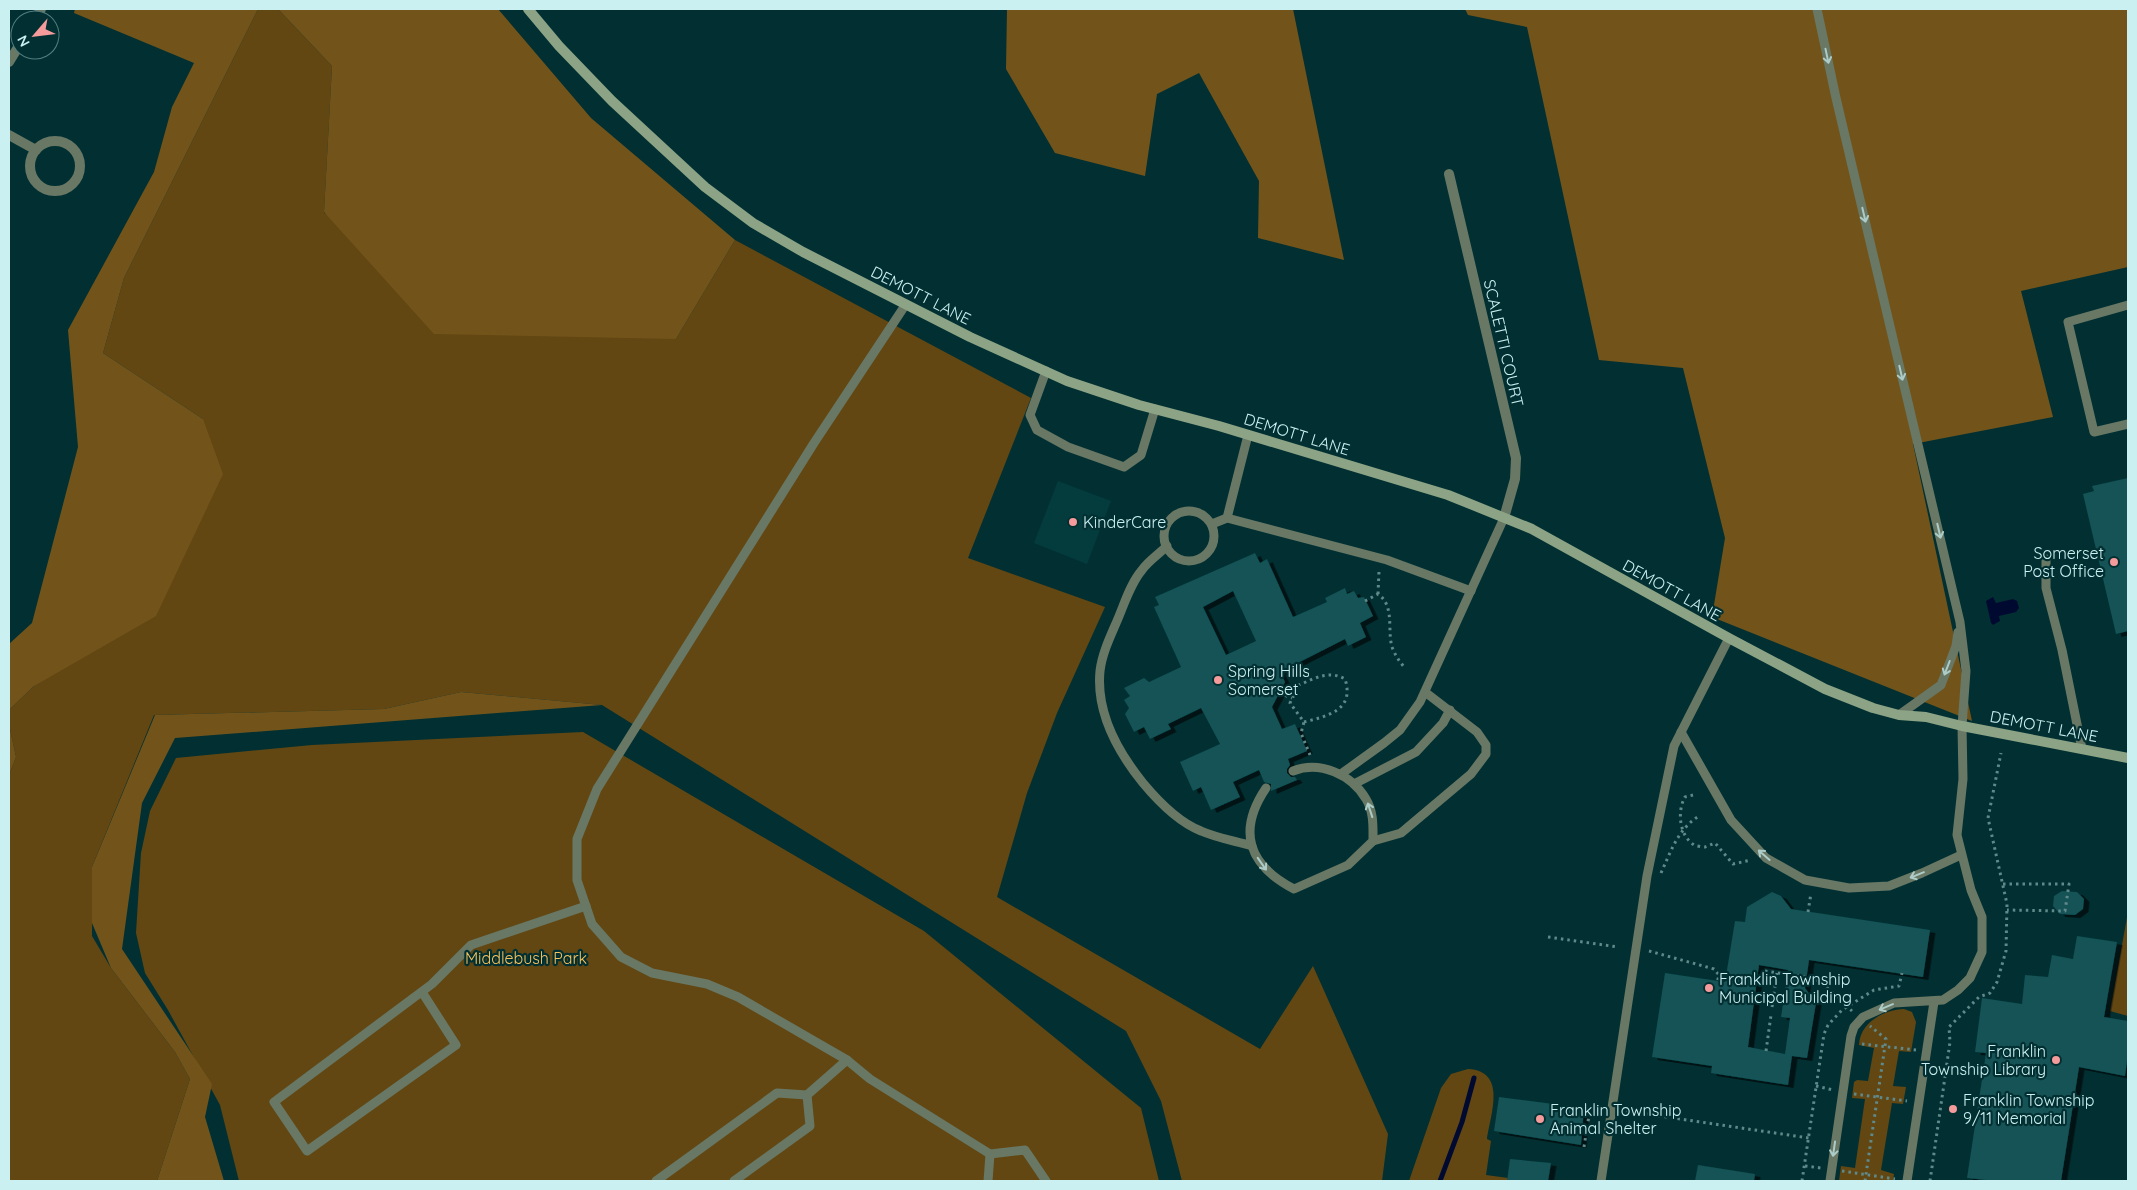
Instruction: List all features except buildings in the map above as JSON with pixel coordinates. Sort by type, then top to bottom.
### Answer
[{"type":"street","name":"DEMOTT LANE","points":[[528,9],[559,46],[606,94],[705,187],[753,223],[803,252],[970,337],[1067,381],[1155,409],[1448,495],[1532,529],[1825,689],[1873,708],[1899,715],[1926,717],[1962,726],[2128,758]]},
{"type":"street","points":[[9,135],[36,150]]},
{"type":"street","points":[[50,141],[60,141],[69,144],[75,150],[81,164],[76,181],[65,189],[56,191],[44,188],[38,184],[33,177],[30,167],[31,159],[36,150],[42,144],[50,141]]},
{"type":"street","name":"SCALETTI COURT","points":[[1449,174],[1516,458],[1515,479],[1504,518]]},
{"type":"lane","points":[[1817,9],[1840,118],[1960,622],[1966,671],[1962,726],[1963,779],[1957,835],[1961,855],[1982,917],[1982,952],[1970,978],[1958,990],[1944,1000],[1894,1003],[1861,1018],[1854,1027],[1851,1036],[1830,1181]]},
{"type":"lane","points":[[906,304],[814,443],[597,789],[577,839],[577,880],[592,924],[622,957],[652,973],[706,984],[738,997],[847,1060],[870,1079],[990,1154],[1025,1150],[1046,1181]]},
{"type":"lane","points":[[2128,305],[2068,322],[2094,432],[2128,424]]},
{"type":"lane","points":[[1046,371],[1030,415],[1037,430],[1068,447],[1124,467],[1141,455],[1155,409]]},
{"type":"lane","points":[[1227,518],[1248,435]]},
{"type":"lane","points":[[1182,512],[1198,512],[1205,516],[1212,524],[1213,545],[1202,557],[1195,560],[1178,558],[1167,546],[1164,538],[1169,522],[1174,515],[1182,512]]},
{"type":"lane","points":[[1212,524],[1227,518],[1377,558],[1470,591]]},
{"type":"lane","points":[[1341,774],[1400,730],[1420,702],[1504,518]]},
{"type":"lane","points":[[1167,546],[1141,570],[1104,651],[1100,672],[1100,694],[1107,719],[1117,746],[1130,766],[1151,793],[1179,818],[1200,831],[1252,846]]},
{"type":"lane","points":[[2046,559],[2046,588],[2062,650],[2082,749]]},
{"type":"lane","points":[[1899,715],[1941,685],[1956,646],[1960,622]]},
{"type":"lane","points":[[1601,1181],[1647,876],[1668,764],[1674,746],[1729,638]]},
{"type":"lane","points":[[1266,788],[1254,805],[1250,825],[1252,846],[1261,865],[1276,880],[1294,889],[1348,865],[1373,841],[1401,833],[1471,774],[1486,754],[1486,746],[1477,732],[1425,692]]},
{"type":"lane","points":[[1354,784],[1416,752],[1443,723],[1450,710]]},
{"type":"lane","points":[[1681,732],[1731,820],[1766,858],[1805,880],[1849,888],[1889,886],[1961,855]]},
{"type":"lane","points":[[1293,771],[1301,768],[1321,768],[1341,774],[1354,784],[1367,800],[1373,820],[1373,841]]},
{"type":"lane","points":[[422,992],[456,1045],[307,1151],[274,1102],[422,992],[471,945],[586,906]]},
{"type":"lane","points":[[1907,1181],[1934,1002]]},
{"type":"lane","points":[[656,1181],[777,1093],[807,1095],[847,1060]]},
{"type":"lane","points":[[734,1181],[810,1126],[807,1095]]},
{"type":"lane","points":[[988,1181],[990,1154]]},
{"type":"path","points":[[1377,558],[1380,580],[1378,594]]},
{"type":"path","points":[[1365,600],[1378,594]]},
{"type":"path","points":[[1378,594],[1386,599],[1392,645],[1396,658],[1405,668]]},
{"type":"path","points":[[1337,674],[1345,679],[1348,700],[1340,708],[1316,719],[1304,722],[1290,703],[1299,685],[1324,675],[1337,674]]},
{"type":"path","points":[[1279,692],[1292,698]]},
{"type":"path","points":[[1304,722],[1300,733],[1310,756]]},
{"type":"path","points":[[1693,795],[1685,797],[1680,806],[1684,835],[1694,845],[1705,848],[1715,842],[1732,864],[1750,860],[1756,864]]},
{"type":"path","points":[[1660,876],[1676,839],[1699,816]]},
{"type":"path","points":[[2003,884],[2069,884],[2065,911],[2007,910]]},
{"type":"path","points":[[1804,891],[1812,894],[1808,912]]},
{"type":"path","points":[[1548,936],[1618,947]]},
{"type":"path","points":[[1650,942],[1648,952],[1714,969],[1719,975],[1717,983]]},
{"type":"path","points":[[1765,971],[1812,978],[1822,983],[1886,1039],[1865,1181]]},
{"type":"path","points":[[1772,1007],[1777,973]]},
{"type":"path","points":[[1766,1051],[1771,1015]]},
{"type":"path","points":[[1862,1044],[1948,1054]]},
{"type":"path","points":[[1816,1086],[1878,1098],[1941,1106]]},
{"type":"path","points":[[1584,1147],[1590,1109]]},
{"type":"path","points":[[1626,1111],[1809,1138]]},
{"type":"path","points":[[1804,1166],[1907,1181]]},
{"type":"shaded area","points":[[75,9],[258,9],[124,278],[103,353],[203,419],[223,474],[156,616],[34,686],[9,710],[9,644],[32,623],[78,447],[68,330],[154,172],[172,107],[194,63],[74,13]]},
{"type":"shaded area","points":[[278,9],[498,9],[591,118],[735,240],[676,339],[434,334],[324,212],[332,66]]},
{"type":"shaded area","points":[[1007,9],[1293,9],[1344,260],[1258,238],[1259,181],[1199,73],[1157,94],[1145,176],[1055,153],[1006,69]]},
{"type":"shaded area","points":[[1465,9],[2128,9],[2128,267],[2021,291],[2053,417],[1913,444],[1972,721],[1712,617],[1725,538],[1683,368],[1599,360],[1527,27],[1468,15]]},
{"type":"shaded area","name":"KinderCare","points":[[1058,481],[1111,501],[1087,564],[1034,543]]},
{"type":"shaded area","points":[[1993,597],[1996,603],[2013,599],[2017,601],[2019,608],[2016,612],[1999,616],[2000,621],[1993,625],[1986,601]]},
{"type":"shaded area","points":[[461,692],[602,705],[175,738],[142,803],[122,949],[212,1084],[205,1117],[224,1181],[157,1181],[190,1079],[175,1052],[111,968],[92,923],[92,867],[155,715],[384,709]]},
{"type":"shaded area","points":[[9,725],[16,757],[9,775]]},
{"type":"green space","points":[[258,9],[278,9],[332,66],[324,213],[676,339],[735,240],[1031,398],[968,558],[1105,607],[1057,713],[1027,793],[997,897],[1260,1049],[1313,966],[1388,1134],[1382,1181],[1182,1181],[1161,1101],[1126,1031],[602,705],[461,692],[384,709],[154,715],[92,867],[92,936],[111,968],[175,1052],[190,1079],[157,1181],[9,1181],[9,775],[16,757],[9,725],[9,710],[34,686],[203,419],[103,353],[124,278]]},
{"type":"green space","name":"Middlebush Park","points":[[583,732],[924,931],[1141,1108],[1159,1181],[239,1181],[220,1105],[168,1010],[145,973],[136,933],[141,853],[150,811],[176,758],[312,745]]},
{"type":"green space","points":[[2128,912],[2128,1016],[2110,1011]]},
{"type":"green space","points":[[1904,1009],[1912,1012],[1916,1022],[1911,1052],[1899,1051],[1893,1086],[1906,1087],[1903,1104],[1892,1103],[1881,1170],[1894,1174],[1893,1181],[1839,1181],[1841,1166],[1855,1168],[1865,1099],[1852,1098],[1854,1082],[1857,1080],[1868,1081],[1874,1048],[1859,1045],[1860,1037],[1868,1024],[1874,1019],[1889,1012]]},
{"type":"green space","points":[[1468,1069],[1480,1072],[1488,1077],[1494,1095],[1487,1139],[1491,1141],[1486,1175],[1508,1178],[1507,1181],[1409,1181],[1441,1088],[1451,1074]]},
{"type":"waterway","points":[[1440,1181],[1462,1122],[1474,1078]]},
{"type":"place","name":"KinderCare","points":[[1073,522]]},
{"type":"place","name":"Somerset Post Office","points":[[2114,562]]},
{"type":"place","name":"Spring Hills Somerset","points":[[1218,680]]},
{"type":"place","name":"Franklin Township Municipal Building","points":[[1709,988]]},
{"type":"place","name":"Franklin Township Library","points":[[2056,1060]]},
{"type":"place","name":"Franklin Township 9/11 Memorial","points":[[1953,1109]]},
{"type":"place","name":"Franklin Township Animal Shelter","points":[[1540,1119]]}]
